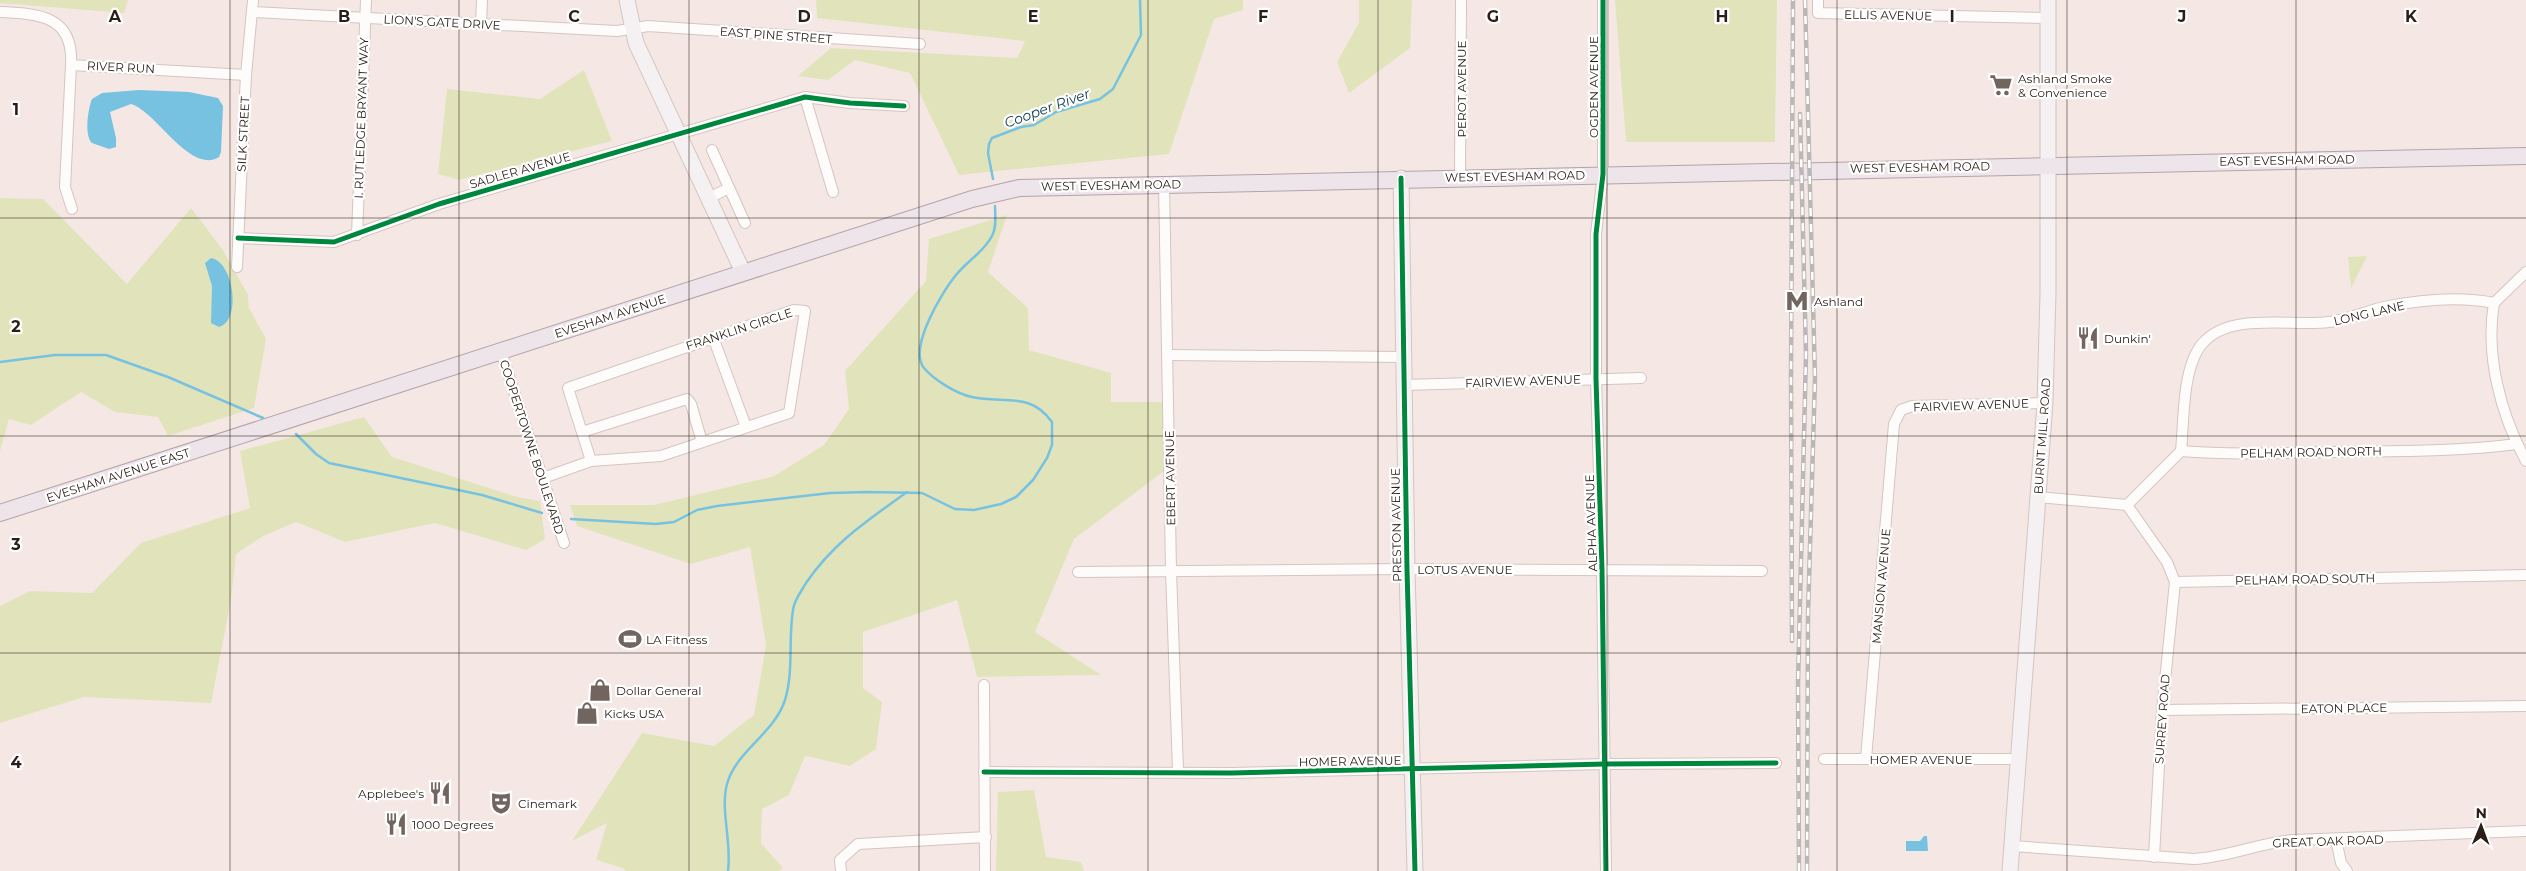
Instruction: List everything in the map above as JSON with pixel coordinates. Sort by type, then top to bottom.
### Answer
[{"type":"main road","name":"EAST EVESHAM ROAD","points":[[2048,165],[2526,156]]},
{"type":"main road","name":"WEST EVESHAM ROAD","points":[[984,196],[1019,188],[2048,165]]},
{"type":"main road","name":"EVESHAM AVENUE","points":[[236,437],[984,196]]},
{"type":"main road","name":"EVESHAM AVENUE EAST","points":[[0,513],[236,437]]},
{"type":"street","name":"SILK STREET","points":[[237,267],[246,75],[252,0]]},
{"type":"street","name":"I. RUTLEDGE BRYANT WAY","points":[[357,235],[366,0]]},
{"type":"street","points":[[481,24],[482,0]]},
{"type":"street","points":[[627,0],[636,43],[744,272]]},
{"type":"street","name":"PEROT AVENUE","points":[[1460,177],[1461,0]]},
{"type":"street","name":"OGDEN AVENUE","points":[[1603,0],[1603,174]]},
{"type":"street","name":"ELLIS AVENUE","points":[[1818,0],[1818,14],[2048,18]]},
{"type":"street","name":"BURNT MILL ROAD","points":[[2010,871],[2045,402],[2048,0]]},
{"type":"street","name":"RIVER RUN","points":[[0,12],[46,16],[57,24],[69,41],[72,52],[72,65],[246,75]]},
{"type":"street","name":"LION'S GATE DRIVE","points":[[252,12],[617,31],[633,29]]},
{"type":"street","name":"EAST PINE STREET","points":[[633,29],[648,26],[920,44]]},
{"type":"street","points":[[72,65],[65,187],[72,209]]},
{"type":"street","points":[[833,192],[805,97],[850,103],[904,106]]},
{"type":"street","name":"SADLER AVENUE","points":[[238,238],[334,242],[439,204],[805,97]]},
{"type":"street","points":[[712,150],[745,223]]},
{"type":"street","name":"ALPHA AVENUE","points":[[1603,174],[1596,234],[1596,379],[1602,570],[1606,871]]},
{"type":"street","name":"PRESTON AVENUE","points":[[1402,178],[1403,358],[1415,871]]},
{"type":"street","name":"EBERT AVENUE","points":[[1164,184],[1178,771]]},
{"type":"street","points":[[709,198],[729,188]]},
{"type":"street","points":[[2526,272],[2494,303],[2491,340],[2498,385],[2507,419],[2526,461]]},
{"type":"street","name":"LONG LANE","points":[[2181,451],[2188,377],[2194,356],[2203,343],[2216,333],[2228,328],[2260,323],[2329,322],[2384,307],[2429,301],[2475,299],[2494,303]]},
{"type":"street","name":"FRANKLIN CIRCLE","points":[[542,478],[591,461],[661,456],[788,413],[805,312],[794,310],[568,388],[591,461]]},
{"type":"street","points":[[713,337],[746,428]]},
{"type":"street","name":"COOPERTOWNE BOULEVARD","points":[[501,352],[564,543]]},
{"type":"street","points":[[1167,355],[1403,358]]},
{"type":"street","name":"FAIRVIEW AVENUE","points":[[1404,385],[1641,378]]},
{"type":"street","points":[[582,432],[687,398],[692,404],[702,442]]},
{"type":"street","name":"FAIRVIEW AVENUE","points":[[1898,414],[1912,406],[2045,402]]},
{"type":"street","name":"MANSION AVENUE","points":[[1866,760],[1894,424],[1898,414]]},
{"type":"street","name":"PELHAM ROAD NORTH","points":[[2181,451],[2209,453],[2348,452],[2486,448],[2517,444]]},
{"type":"street","points":[[2127,505],[2181,451]]},
{"type":"street","points":[[2038,497],[2127,505],[2167,562],[2175,582]]},
{"type":"street","name":"LOTUS AVENUE","points":[[1078,572],[1407,569],[1762,571]]},
{"type":"street","name":"PELHAM ROAD SOUTH","points":[[2175,582],[2526,575]]},
{"type":"street","name":"SURREY ROAD","points":[[2154,857],[2162,710],[2175,582]]},
{"type":"street","points":[[984,685],[985,871]]},
{"type":"street","name":"EATON PLACE","points":[[2162,710],[2526,706]]},
{"type":"street","name":"HOMER AVENUE","points":[[1824,759],[2019,758]]},
{"type":"street","name":"HOMER AVENUE","points":[[984,772],[1178,771],[1232,773],[1605,764],[1776,763]]},
{"type":"street","name":"GREAT OAK ROAD","points":[[2012,846],[2154,857],[2214,858],[2268,842],[2526,831]]},
{"type":"street","points":[[841,871],[840,860],[858,844],[986,837]]},
{"type":"street","points":[[2336,840],[2341,863],[2347,871]]},
{"type":"green space","points":[[0,0],[128,0],[124,13],[0,3]]},
{"type":"green space","points":[[816,0],[1243,0],[1243,10],[1214,19],[1169,154],[959,175],[910,73],[855,60],[828,80],[798,76],[831,48],[1017,58],[1025,41],[817,18]]},
{"type":"green space","points":[[1359,0],[1412,0],[1410,48],[1349,93],[1337,62],[1359,23]]},
{"type":"green space","points":[[1615,0],[1777,0],[1775,142],[1626,142]]},
{"type":"green space","points":[[584,70],[612,141],[459,180],[438,174],[447,89],[540,99]]},
{"type":"green space","points":[[0,198],[43,199],[127,284],[191,208],[223,250],[248,295],[249,308],[266,339],[254,408],[168,436],[158,417],[115,412],[81,392],[31,425],[9,419],[0,451]]},
{"type":"green space","points":[[1007,215],[988,272],[1028,308],[1029,350],[1111,373],[1111,402],[1172,402],[1172,465],[1074,539],[1035,632],[1101,675],[977,677],[957,600],[863,632],[863,688],[882,702],[876,749],[850,766],[805,756],[789,795],[762,809],[761,843],[783,868],[779,871],[626,871],[623,868],[596,860],[607,823],[572,841],[642,733],[714,746],[754,715],[766,645],[750,547],[691,564],[577,526],[570,505],[654,505],[774,476],[824,445],[849,409],[845,371],[926,281],[929,239]]},
{"type":"green space","points":[[2367,256],[2351,288],[2348,257]]},
{"type":"green space","points":[[364,417],[392,457],[517,497],[540,501],[545,539],[526,550],[435,523],[345,542],[296,522],[263,536],[236,554],[231,600],[211,703],[84,697],[0,723],[0,606],[30,591],[92,593],[141,543],[250,508],[240,451]]},
{"type":"green space","points":[[1034,790],[1046,857],[1081,862],[1084,871],[996,871],[998,792]]},
{"type":"water","points":[[139,90],[189,92],[218,98],[223,106],[221,152],[219,157],[208,160],[196,157],[173,140],[151,117],[131,104],[110,112],[116,138],[116,147],[109,149],[92,143],[87,128],[92,99],[102,93]]},
{"type":"water","points":[[211,258],[219,262],[225,270],[230,280],[232,292],[233,304],[231,314],[226,322],[219,327],[211,323],[212,286],[205,263]]},
{"type":"water","points":[[1924,836],[1927,836],[1928,851],[1906,851],[1906,841],[1920,841]]},
{"type":"waterway","name":"Cooper River","points":[[993,179],[988,153],[992,138],[1021,127],[1034,125],[1056,112],[1100,99],[1113,89],[1141,35],[1140,0]]},
{"type":"waterway","name":"Cooper River","points":[[571,519],[656,524],[674,522],[697,510],[717,506],[830,493],[922,493],[955,509],[974,510],[1001,504],[1016,497],[1033,480],[1047,458],[1052,445],[1052,422],[1044,412],[1025,402],[983,399],[960,393],[934,377],[924,368],[920,359],[923,334],[943,294],[956,275],[985,247],[994,233],[995,206]]},
{"type":"waterway","points":[[0,362],[55,355],[106,355],[168,377],[263,418]]},
{"type":"waterway","points":[[296,434],[316,454],[329,463],[482,495],[542,513]]},
{"type":"waterway","name":"Cooper River","points":[[728,871],[729,849],[725,815],[727,784],[738,762],[773,723],[785,700],[788,689],[792,622],[796,599],[817,569],[840,544],[907,492]]},
{"type":"railway","points":[[1792,641],[1793,0]]},
{"type":"railway","points":[[1805,0],[1815,378],[1808,615],[1807,871]]},
{"type":"railway","points":[[1799,871],[1798,684],[1806,354],[1800,114]]},
{"type":"cycle path","points":[[1603,0],[1603,174],[1596,234],[1596,379],[1602,570],[1606,871]]},
{"type":"cycle path","points":[[238,238],[334,242],[439,204],[805,97],[850,103],[904,106]]},
{"type":"cycle path","points":[[1401,178],[1407,569],[1415,871]]},
{"type":"cycle path","points":[[984,772],[1232,773],[1605,764],[1776,763]]},
{"type":"place","name":"Ashland Smoke & Convenience","points":[[2001,85]]},
{"type":"place","name":"Ashland","points":[[1797,301]]},
{"type":"place","name":"Dunkin'","points":[[2088,338]]},
{"type":"place","name":"LA Fitness","points":[[630,639]]},
{"type":"place","name":"Dollar General","points":[[600,690]]},
{"type":"place","name":"Kicks USA","points":[[587,713]]},
{"type":"place","name":"Applebee's","points":[[440,793]]},
{"type":"place","name":"Cinemark","points":[[501,803]]},
{"type":"place","name":"1000 Degrees","points":[[396,824]]}]
